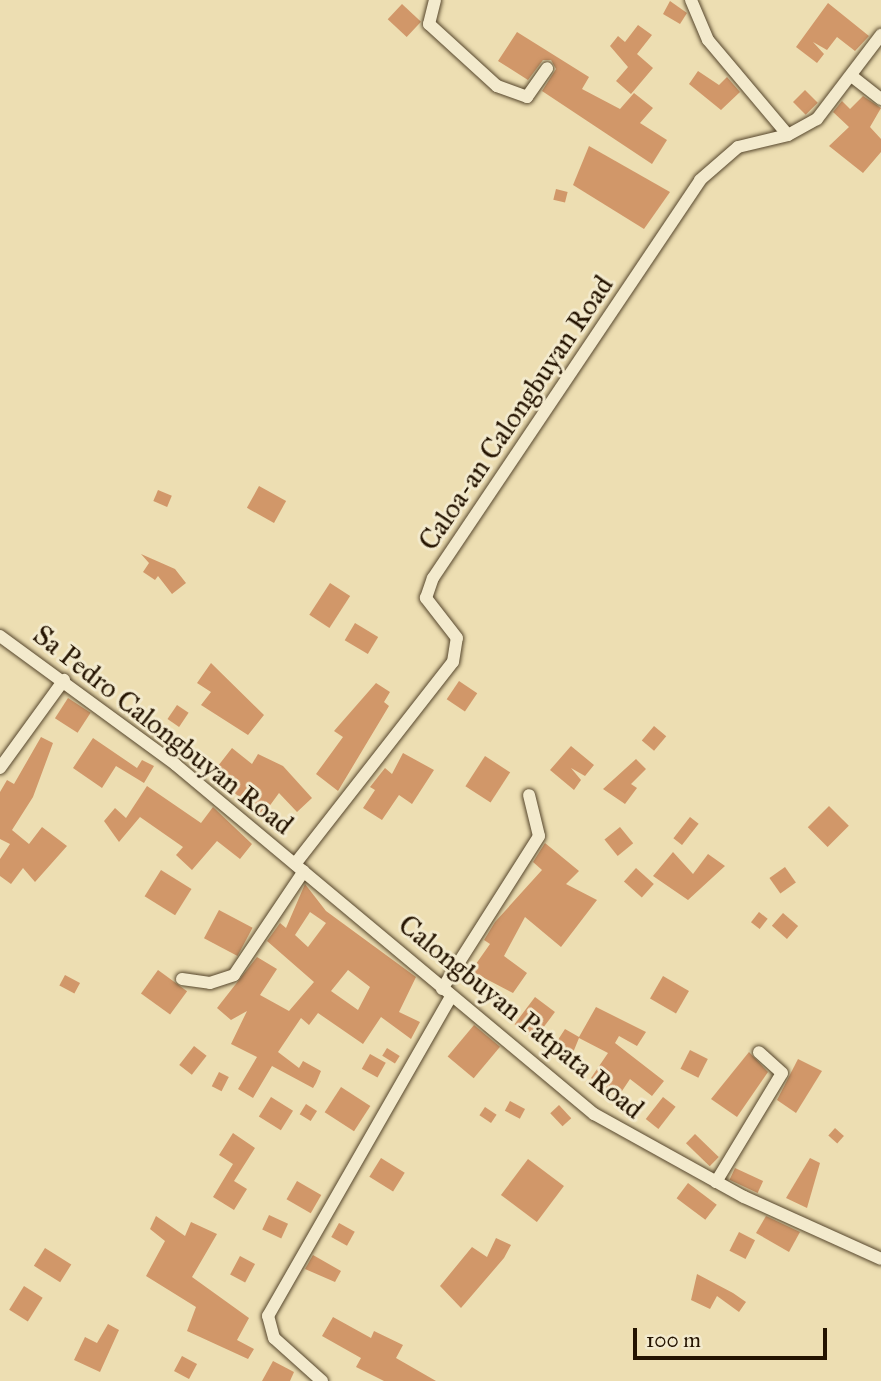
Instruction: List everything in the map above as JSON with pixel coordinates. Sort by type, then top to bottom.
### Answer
[{"type":"street","points":[[435,0],[429,23],[497,86],[527,97],[547,68]]},
{"type":"street","points":[[691,0],[708,40],[788,135]]},
{"type":"street","name":"Caloa-an Calongbuyan Road","points":[[300,868],[453,662],[457,638],[426,598],[433,578],[701,180],[738,147],[788,135],[817,119],[854,78],[881,36]]},
{"type":"street","points":[[854,78],[881,99]]},
{"type":"street","name":"Sa Pedro Calongbuyan Road","points":[[0,636],[64,680],[300,868]]},
{"type":"street","points":[[0,768],[64,680]]},
{"type":"street","points":[[321,1381],[274,1338],[268,1316],[446,993],[539,836],[529,795]]},
{"type":"street","points":[[181,979],[210,983],[234,975],[300,868]]},
{"type":"street","name":"Calongbuyan Patpata Road","points":[[300,868],[446,993],[594,1114],[716,1182],[881,1259]]},
{"type":"street","points":[[716,1182],[782,1073],[759,1052]]},
{"type":"building","points":[[670,1],[687,13],[680,24],[663,14]]},
{"type":"building","points":[[828,3],[869,36],[855,51],[837,37],[827,50],[813,42],[824,54],[817,63],[796,47]]},
{"type":"building","points":[[402,4],[421,22],[407,37],[388,19]]},
{"type":"building","points":[[638,25],[652,35],[637,54],[653,68],[631,94],[616,81],[628,67],[610,46],[618,36],[625,42]]},
{"type":"building","points":[[517,32],[589,77],[582,89],[620,109],[634,93],[653,108],[640,123],[667,140],[652,164],[542,91],[556,69],[551,60],[543,60],[528,80],[498,61]]},
{"type":"building","points":[[698,71],[719,85],[727,77],[740,92],[721,110],[689,84]]},
{"type":"building","points":[[805,90],[818,103],[806,115],[793,102]]},
{"type":"building","points":[[863,96],[881,108],[870,127],[881,139],[881,152],[863,173],[829,146],[849,127],[833,112],[842,101],[850,109]]},
{"type":"building","points":[[589,146],[670,192],[644,229],[573,185]]},
{"type":"building","points":[[556,189],[568,192],[565,203],[553,200]]},
{"type":"building","points":[[259,486],[286,501],[274,523],[247,508]]},
{"type":"building","points":[[158,490],[172,496],[167,507],[153,501]]},
{"type":"building","points":[[141,554],[175,569],[186,583],[172,594],[158,576],[155,580],[143,572],[149,563]]},
{"type":"building","points":[[330,583],[350,596],[329,628],[309,615]]},
{"type":"building","points":[[355,623],[378,637],[368,654],[345,640]]},
{"type":"building","points":[[211,663],[264,715],[248,735],[201,705],[211,692],[197,683]]},
{"type":"building","points":[[459,681],[477,693],[465,712],[447,699]]},
{"type":"building","points":[[376,683],[390,692],[384,702],[389,706],[338,791],[316,774],[343,737],[334,731]]},
{"type":"building","points":[[68,698],[91,713],[78,733],[55,718]]},
{"type":"building","points":[[177,705],[189,713],[179,727],[167,719]]},
{"type":"building","points":[[654,726],[666,736],[654,751],[642,741]]},
{"type":"building","points":[[41,737],[53,743],[33,797],[12,830],[29,844],[42,827],[67,846],[35,882],[23,868],[11,884],[0,876],[0,859],[10,844],[0,839],[0,792],[7,780],[14,784]]},
{"type":"building","points":[[93,738],[137,768],[142,760],[154,766],[144,783],[116,766],[102,788],[73,768]]},
{"type":"building","points":[[571,746],[594,765],[585,776],[571,768],[581,780],[574,790],[550,770]]},
{"type":"building","points":[[232,748],[252,764],[258,754],[283,766],[312,798],[297,812],[279,793],[263,815],[211,775]]},
{"type":"building","points":[[403,753],[434,770],[412,804],[399,795],[382,820],[363,808],[375,790],[370,787],[385,768],[392,774]]},
{"type":"building","points":[[485,756],[510,772],[491,803],[465,786]]},
{"type":"building","points":[[636,759],[646,769],[631,784],[637,788],[625,804],[603,789]]},
{"type":"building","points":[[147,786],[201,823],[213,807],[252,844],[240,859],[217,841],[192,870],[176,855],[183,847],[140,817],[119,842],[104,821],[115,808],[126,818]]},
{"type":"building","points":[[829,806],[849,826],[828,847],[808,827]]},
{"type":"building","points":[[690,817],[699,824],[682,845],[673,838]]},
{"type":"building","points":[[620,827],[633,843],[618,856],[604,840]]},
{"type":"building","points":[[545,843],[579,871],[566,884],[597,900],[561,947],[525,917],[504,956],[527,973],[513,993],[471,971],[490,944],[484,940],[495,922],[542,870],[533,862]]},
{"type":"building","points":[[673,852],[693,874],[708,854],[725,866],[688,900],[653,876]]},
{"type":"building","points":[[785,867],[796,883],[780,893],[769,878]]},
{"type":"building","points":[[636,868],[654,884],[642,897],[624,881]]},
{"type":"building","points":[[161,870],[192,889],[175,915],[145,896]]},
{"type":"building","points":[[305,884],[326,911],[416,977],[399,1012],[420,1022],[411,1039],[381,1017],[363,1044],[318,1013],[309,1025],[301,1018],[278,1052],[299,1068],[303,1061],[321,1071],[313,1088],[272,1066],[253,1098],[238,1089],[257,1057],[231,1044],[247,1011],[231,1020],[217,1008],[257,957],[277,969],[260,995],[289,1011],[314,982],[267,941],[280,923],[286,928]],"holes":[[[310,912],[326,923],[308,947],[295,935]],[[348,970],[370,987],[358,1010],[331,991]]]},
{"type":"building","points":[[219,910],[253,928],[238,956],[204,938]]},
{"type":"building","points":[[759,912],[768,919],[760,929],[751,922]]},
{"type":"building","points":[[783,913],[798,926],[787,939],[772,926]]},
{"type":"building","points":[[158,970],[187,991],[170,1015],[141,993]]},
{"type":"building","points":[[65,975],[80,983],[74,994],[59,986]]},
{"type":"building","points":[[663,976],[689,991],[676,1014],[650,999]]},
{"type":"building","points":[[535,997],[555,1012],[535,1039],[515,1024]]},
{"type":"building","points":[[596,1007],[646,1032],[637,1046],[619,1036],[615,1043],[664,1081],[652,1096],[630,1079],[618,1097],[591,1078],[608,1053],[579,1038],[570,1060],[552,1049],[565,1029],[579,1037]]},
{"type":"building","points":[[474,1025],[500,1047],[474,1078],[448,1056]]},
{"type":"building","points":[[194,1046],[207,1056],[192,1075],[179,1065]]},
{"type":"building","points":[[387,1048],[400,1056],[395,1064],[382,1056]]},
{"type":"building","points":[[690,1050],[708,1059],[698,1078],[680,1069]]},
{"type":"building","points":[[749,1052],[768,1072],[737,1117],[711,1099]]},
{"type":"building","points":[[370,1054],[386,1063],[378,1078],[362,1069]]},
{"type":"building","points":[[798,1059],[822,1071],[796,1113],[777,1100]]},
{"type":"building","points":[[219,1072],[229,1077],[222,1091],[212,1086]]},
{"type":"building","points":[[341,1087],[370,1106],[354,1131],[325,1112]]},
{"type":"building","points":[[271,1097],[293,1111],[281,1130],[259,1117]]},
{"type":"building","points":[[663,1097],[676,1107],[658,1129],[646,1119]]},
{"type":"building","points":[[510,1101],[525,1109],[520,1119],[505,1111]]},
{"type":"building","points":[[306,1104],[317,1111],[311,1121],[300,1114]]},
{"type":"building","points":[[559,1105],[571,1118],[562,1126],[550,1113]]},
{"type":"building","points":[[485,1107],[497,1115],[491,1123],[479,1115]]},
{"type":"building","points":[[835,1128],[844,1136],[837,1143],[828,1135]]},
{"type":"building","points":[[233,1133],[255,1148],[234,1181],[247,1189],[234,1210],[213,1197],[233,1164],[219,1155]]},
{"type":"building","points":[[695,1134],[719,1157],[710,1166],[686,1143]]},
{"type":"building","points":[[381,1158],[405,1173],[393,1191],[369,1177]]},
{"type":"building","points":[[810,1158],[820,1163],[807,1208],[786,1198]]},
{"type":"building","points":[[528,1159],[564,1186],[537,1222],[501,1195]]},
{"type":"building","points":[[735,1168],[763,1181],[758,1193],[730,1180]]},
{"type":"building","points":[[297,1181],[321,1195],[311,1213],[286,1199]]},
{"type":"building","points":[[688,1183],[717,1205],[705,1220],[677,1198]]},
{"type":"building","points":[[269,1215],[288,1224],[281,1238],[262,1230]]},
{"type":"building","points":[[156,1216],[185,1236],[191,1222],[217,1234],[192,1277],[249,1318],[237,1340],[254,1349],[248,1359],[187,1331],[196,1307],[146,1276],[165,1241],[150,1229]]},
{"type":"building","points":[[766,1216],[800,1232],[789,1252],[756,1233]]},
{"type":"building","points":[[339,1223],[355,1232],[347,1246],[331,1237]]},
{"type":"building","points":[[739,1232],[755,1240],[746,1259],[729,1251]]},
{"type":"building","points":[[496,1238],[511,1245],[504,1258],[461,1308],[440,1286],[472,1247],[487,1257]]},
{"type":"building","points":[[45,1248],[71,1264],[60,1282],[34,1266]]},
{"type":"building","points":[[313,1255],[341,1271],[335,1282],[305,1269]]},
{"type":"building","points":[[240,1256],[255,1264],[245,1283],[230,1275]]},
{"type":"building","points":[[697,1274],[746,1302],[739,1312],[717,1296],[710,1309],[691,1300]]},
{"type":"building","points":[[24,1286],[43,1298],[28,1321],[9,1310]]},
{"type":"building","points":[[333,1317],[371,1338],[374,1331],[403,1345],[396,1358],[436,1381],[384,1381],[356,1367],[361,1358],[322,1336]]},
{"type":"building","points":[[108,1324],[119,1330],[100,1372],[74,1360],[85,1337],[97,1343]]},
{"type":"building","points":[[182,1356],[197,1364],[189,1379],[174,1371]]},
{"type":"building","points":[[273,1361],[294,1372],[290,1381],[262,1381]]}]
